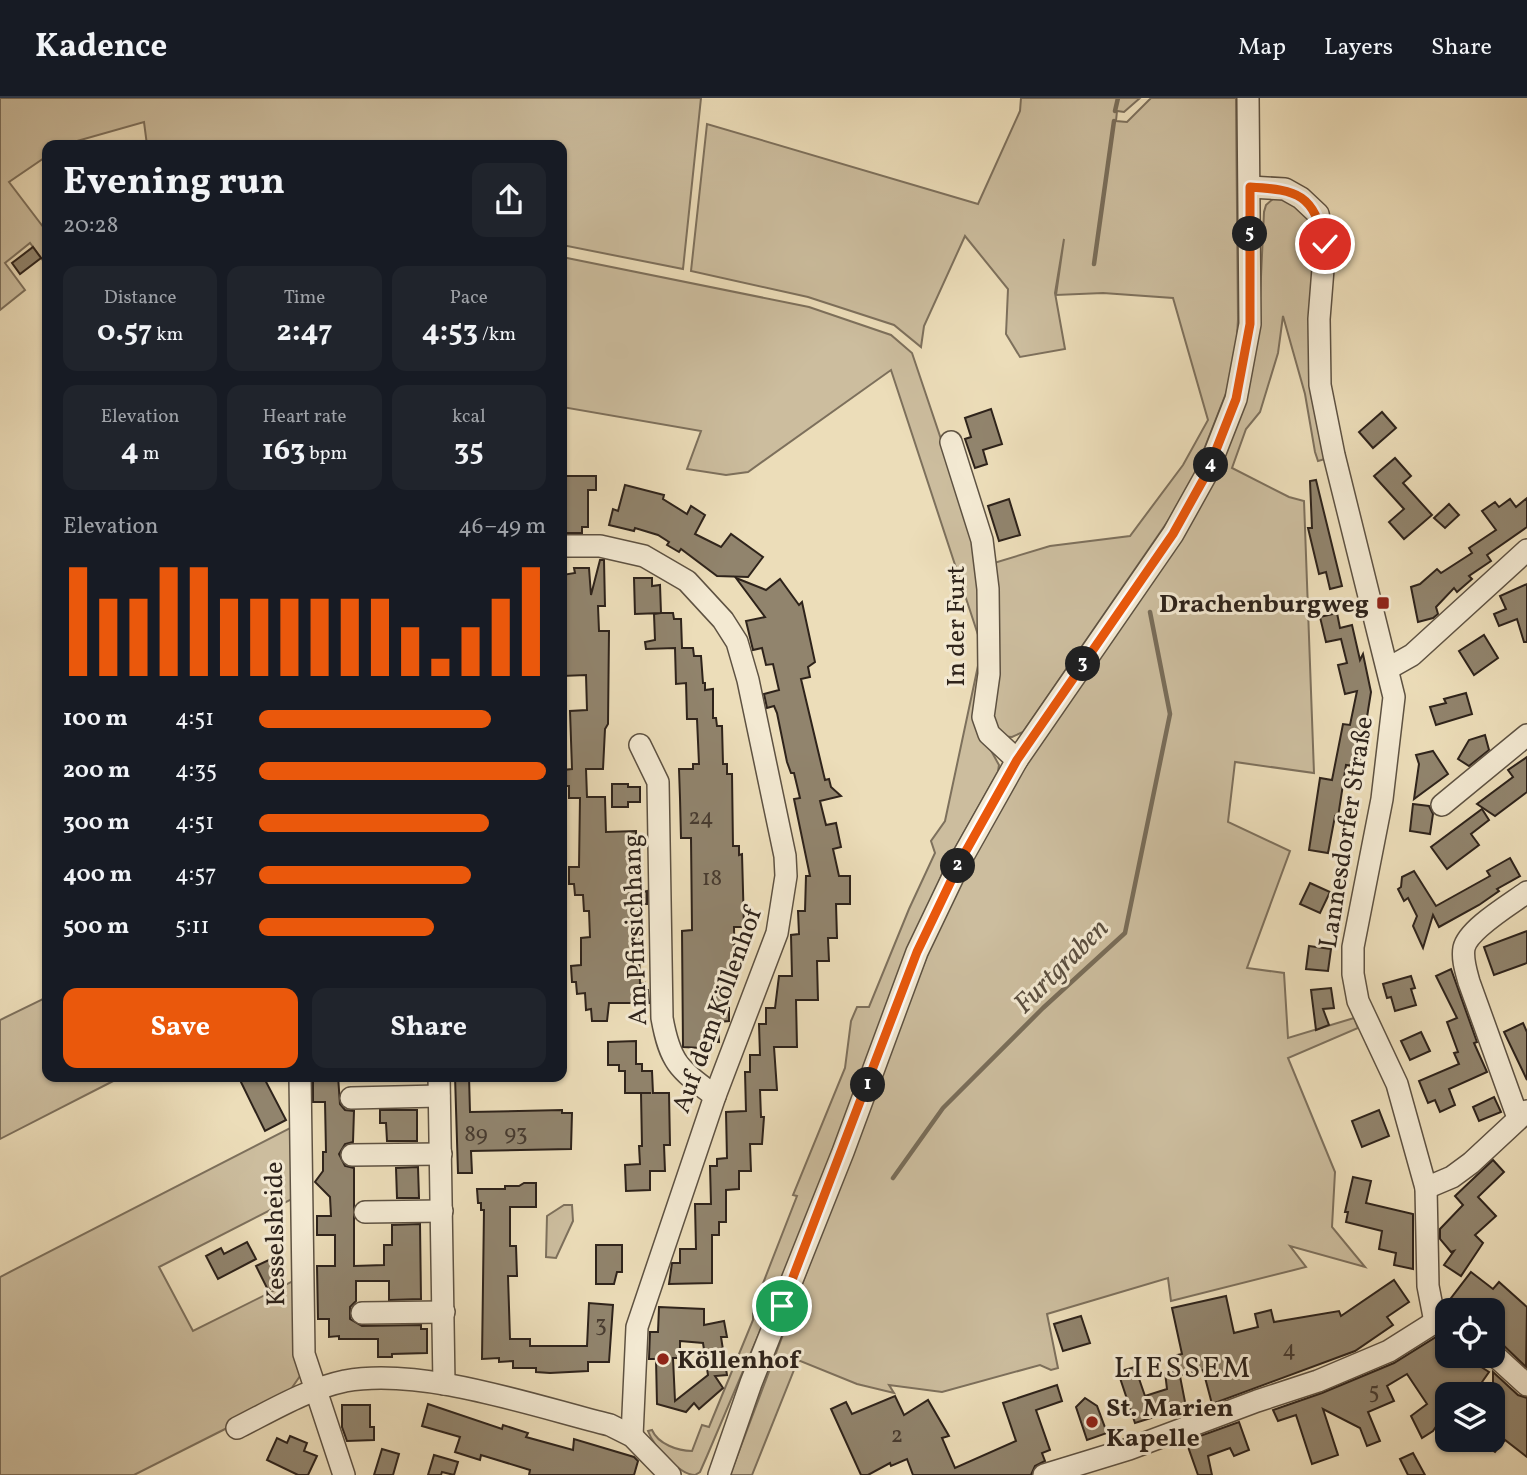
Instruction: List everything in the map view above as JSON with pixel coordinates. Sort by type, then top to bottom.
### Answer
[{"type":"street","points":[[719,1475],[751,1383],[843,1152],[917,952],[962,858],[1017,760],[1173,534],[1207,473],[1236,399],[1250,324],[1248,98]]},
{"type":"street","name":"Lannesdorfer Straße","points":[[1250,187],[1284,189],[1301,198],[1318,214],[1325,244],[1319,319],[1320,385],[1334,456],[1389,668],[1394,697],[1382,799],[1353,947],[1353,974],[1358,1001],[1397,1084],[1426,1188],[1425,1244],[1428,1286],[1435,1305]]},
{"type":"street","name":"In der Furt","points":[[951,442],[982,540],[988,589],[989,674],[983,717],[989,734],[1017,760]]},
{"type":"street","name":"Auf dem Köllenhof","points":[[567,546],[600,546],[644,556],[676,573],[705,597],[723,620],[737,642],[744,668],[774,800],[786,876],[778,933],[715,1096],[637,1327],[632,1436]]},
{"type":"street","points":[[1389,668],[1412,655],[1527,550]]},
{"type":"street","points":[[1442,805],[1527,735]]},
{"type":"street","name":"Am Pfirsichhang","points":[[640,745],[658,782],[662,1018],[667,1048],[682,1071],[715,1096]]},
{"type":"street","points":[[1426,1188],[1452,1177],[1471,1163],[1522,1114],[1469,982],[1464,967],[1464,946],[1479,928],[1527,892]]},
{"type":"street","name":"Kesselsheide","points":[[300,1082],[304,1354],[344,1475]]},
{"type":"street","points":[[351,1098],[439,1086],[444,1384]]},
{"type":"street","points":[[352,1155],[441,1154]]},
{"type":"street","points":[[365,1213],[442,1211]]},
{"type":"street","points":[[362,1313],[444,1312]]},
{"type":"street","points":[[1044,1475],[1129,1449],[1256,1401],[1318,1381],[1389,1351],[1435,1325]]},
{"type":"street","points":[[1505,1365],[1527,1385]]},
{"type":"street","points":[[237,1429],[315,1389],[346,1381],[378,1378],[444,1384],[610,1425],[632,1436],[670,1475]]},
{"type":"shaded area","points":[[0,98],[701,98],[683,269],[567,246],[567,140],[146,140],[144,122],[81,140],[42,140],[42,159],[9,182],[42,225],[42,259],[30,243],[5,263],[25,290],[0,310]]},
{"type":"shaded area","points":[[1021,98],[1140,98],[1124,112],[1117,111],[1116,121],[1127,122],[1151,98],[1236,98],[1238,319],[1236,356],[1230,383],[1194,475],[1170,518],[1023,732],[1012,737],[998,736],[991,723],[994,563],[1050,546],[1130,536],[1183,465],[1208,420],[1173,298],[1103,293],[1056,295],[1064,239],[1055,293],[1065,349],[1020,357],[1006,334],[1008,289],[965,236],[924,326],[921,347],[894,325],[808,297],[691,271],[707,124],[978,204],[1020,111]]},
{"type":"shaded area","points":[[1274,198],[1293,203],[1304,212],[1318,244],[1325,459],[1318,461],[1315,452],[1305,394],[1283,316],[1278,353],[1260,412],[1246,429],[1232,468],[1289,497],[1304,501],[1314,773],[1235,762],[1228,822],[1290,851],[1247,968],[1284,973],[1288,1038],[1354,1018],[1358,1028],[1288,1058],[1335,1172],[1332,1227],[1365,1267],[1290,1246],[1306,1267],[1171,1301],[1168,1278],[1047,1314],[1058,1368],[1051,1370],[1040,1365],[942,1392],[889,1385],[894,1393],[857,1384],[798,1360],[752,1475],[730,1475],[944,913],[965,870],[1035,746],[1179,539],[1259,319],[1264,212],[1266,205]]},
{"type":"shaded area","points":[[567,258],[809,307],[891,335],[912,353],[976,543],[982,586],[982,647],[891,370],[748,472],[726,475],[687,469],[701,431],[567,408]]},
{"type":"shaded area","points":[[982,647],[982,673],[976,702],[977,718],[983,736],[999,765],[998,772],[946,864],[786,1270],[700,1472],[689,1474],[667,1458],[648,1431],[652,1430],[669,1446],[692,1451],[702,1425],[709,1427],[753,1320],[753,1309],[797,1196],[793,1195],[845,1068],[851,1021],[857,1007],[869,1007],[935,853],[931,841],[945,821]]},
{"type":"shaded area","points":[[42,999],[42,1082],[111,1082],[0,1139],[0,1020]]},
{"type":"shaded area","points":[[294,1126],[296,1197],[159,1267],[193,1331],[299,1278],[300,1376],[289,1392],[235,1424],[134,1475],[0,1475],[0,1277]]},
{"type":"shaded area","points":[[564,1205],[572,1205],[573,1221],[556,1258],[546,1257],[547,1216]]},
{"type":"building","points":[[33,247],[41,258],[20,274],[12,263]]},
{"type":"building","points":[[991,409],[1002,444],[983,450],[987,464],[975,468],[965,439],[971,437],[965,418]]},
{"type":"building","points":[[1382,412],[1396,428],[1373,448],[1359,432]]},
{"type":"building","points":[[1395,458],[1411,476],[1403,483],[1432,515],[1404,539],[1389,522],[1404,509],[1374,476]]},
{"type":"building","points":[[567,476],[596,476],[596,490],[588,490],[588,527],[582,527],[582,533],[567,533]]},
{"type":"building","points":[[1316,480],[1342,586],[1330,589],[1326,572],[1319,574],[1308,528],[1312,528],[1310,481]]},
{"type":"building","points":[[625,485],[664,495],[663,499],[687,514],[691,506],[705,515],[695,534],[721,547],[731,534],[763,557],[748,577],[717,576],[681,549],[679,552],[667,545],[669,542],[658,535],[635,528],[634,531],[609,525],[613,509],[618,511]]},
{"type":"building","points":[[1527,498],[1527,527],[1487,555],[1491,561],[1469,576],[1472,579],[1457,592],[1454,588],[1436,607],[1438,614],[1418,622],[1411,587],[1420,584],[1437,569],[1441,573],[1472,553],[1469,548],[1496,530],[1482,511],[1495,502],[1499,507],[1510,499],[1516,507]]},
{"type":"building","points":[[1009,499],[1020,535],[999,541],[988,506]]},
{"type":"building","points":[[1449,504],[1459,515],[1445,528],[1434,518]]},
{"type":"building","points":[[600,560],[604,560],[605,606],[598,606],[599,631],[609,631],[608,724],[605,729],[603,769],[586,769],[587,797],[605,797],[606,832],[636,831],[637,885],[643,885],[643,892],[647,891],[647,904],[638,904],[640,984],[645,983],[649,1003],[609,1003],[607,1021],[592,1021],[591,1009],[586,1010],[585,993],[577,994],[576,982],[572,982],[571,966],[581,965],[581,938],[590,937],[589,911],[584,911],[583,895],[575,895],[574,884],[569,884],[569,867],[579,867],[580,798],[569,798],[567,786],[567,770],[572,769],[570,711],[587,710],[586,675],[567,676],[567,574],[575,573],[574,568],[589,568],[591,595]]},
{"type":"building","points":[[634,578],[652,578],[652,586],[660,585],[661,613],[635,614]]},
{"type":"building","points":[[736,578],[766,590],[780,579],[799,605],[802,602],[815,662],[808,667],[810,677],[801,679],[825,780],[829,779],[831,787],[841,796],[820,801],[826,825],[836,823],[841,847],[833,849],[839,876],[850,876],[850,904],[836,904],[837,938],[828,938],[829,961],[817,961],[818,1000],[796,1000],[797,1047],[774,1047],[777,1090],[760,1090],[761,1117],[764,1117],[762,1144],[750,1144],[751,1171],[739,1171],[739,1189],[726,1190],[726,1222],[719,1222],[719,1235],[712,1235],[712,1283],[669,1284],[672,1263],[680,1263],[680,1249],[696,1249],[695,1204],[711,1204],[710,1166],[717,1166],[717,1159],[727,1158],[726,1112],[746,1111],[745,1072],[750,1072],[750,1055],[760,1055],[759,1024],[766,1024],[766,1008],[775,1008],[779,976],[792,976],[791,935],[799,934],[798,911],[805,911],[806,876],[810,876],[794,799],[800,798],[794,773],[791,773],[787,762],[777,713],[774,706],[767,708],[764,694],[779,690],[773,664],[766,665],[762,648],[753,650],[746,621],[765,617]]},
{"type":"building","points":[[1527,584],[1527,642],[1524,642],[1517,619],[1499,626],[1494,614],[1506,609],[1500,596]]},
{"type":"building","points":[[673,613],[674,619],[681,619],[682,648],[693,648],[694,656],[701,656],[705,690],[713,689],[713,718],[716,718],[717,726],[722,726],[723,764],[727,764],[727,774],[732,774],[733,846],[739,846],[739,855],[742,854],[744,927],[734,927],[735,987],[729,987],[729,1021],[718,1022],[719,1042],[701,1042],[702,1048],[683,1047],[682,931],[692,930],[691,838],[681,838],[679,769],[693,769],[693,764],[699,764],[697,719],[687,719],[686,683],[676,684],[675,648],[646,649],[645,642],[655,640],[654,614]]},
{"type":"building","points":[[1337,613],[1340,628],[1352,625],[1360,660],[1363,654],[1371,692],[1359,767],[1346,765],[1338,817],[1335,816],[1328,853],[1309,850],[1320,778],[1332,780],[1343,724],[1350,725],[1357,691],[1345,694],[1338,665],[1347,663],[1341,639],[1326,642],[1320,617]]},
{"type":"building","points":[[1484,635],[1498,658],[1474,675],[1459,651]]},
{"type":"building","points":[[1466,693],[1472,714],[1436,725],[1430,707],[1446,703],[1444,699]]},
{"type":"building","points":[[1485,735],[1489,750],[1469,766],[1458,759],[1469,740]]},
{"type":"building","points":[[1433,751],[1448,774],[1414,799],[1419,764],[1416,755]]},
{"type":"building","points":[[1527,757],[1527,792],[1495,816],[1477,804],[1513,777],[1508,770]]},
{"type":"building","points":[[612,784],[640,787],[640,802],[628,802],[628,807],[612,807]]},
{"type":"building","points":[[1413,804],[1429,806],[1433,814],[1430,834],[1410,831]]},
{"type":"building","points":[[1482,809],[1489,820],[1471,834],[1479,845],[1447,869],[1431,847]]},
{"type":"building","points":[[1510,858],[1520,876],[1497,889],[1499,891],[1479,905],[1439,927],[1433,915],[1423,948],[1413,926],[1417,916],[1408,898],[1404,901],[1398,889],[1401,887],[1402,877],[1414,871],[1436,906],[1490,876],[1487,871]]},
{"type":"building","points":[[1310,883],[1330,892],[1320,913],[1300,904]]},
{"type":"building","points":[[1527,931],[1527,963],[1494,975],[1484,947]]},
{"type":"building","points":[[1309,946],[1331,949],[1328,971],[1306,969]]},
{"type":"building","points":[[1451,969],[1477,1042],[1474,1043],[1487,1072],[1449,1089],[1455,1105],[1440,1112],[1435,1100],[1428,1103],[1419,1081],[1459,1064],[1454,1053],[1458,1052],[1447,1022],[1457,1018],[1436,976]]},
{"type":"building","points":[[1411,976],[1415,988],[1411,989],[1416,1005],[1395,1011],[1383,984]]},
{"type":"building","points":[[1331,988],[1334,1008],[1323,1009],[1329,1025],[1316,1030],[1311,990]]},
{"type":"building","points":[[1523,1023],[1527,1032],[1527,1080],[1504,1032]]},
{"type":"building","points":[[1421,1032],[1430,1051],[1410,1060],[1401,1041]]},
{"type":"building","points":[[636,1041],[636,1064],[642,1064],[642,1071],[652,1071],[653,1093],[669,1093],[670,1145],[664,1145],[665,1171],[650,1171],[650,1190],[626,1191],[625,1165],[640,1164],[641,1093],[625,1093],[625,1071],[619,1071],[619,1065],[608,1065],[608,1042]]},
{"type":"building","points":[[241,1082],[266,1082],[286,1120],[265,1131]]},
{"type":"building","points":[[313,1082],[338,1082],[340,1104],[345,1110],[354,1111],[353,1142],[345,1144],[339,1154],[345,1166],[354,1168],[354,1266],[384,1265],[384,1245],[392,1245],[392,1225],[420,1224],[421,1299],[389,1300],[389,1281],[356,1281],[356,1301],[350,1307],[350,1319],[362,1326],[421,1325],[421,1329],[427,1329],[427,1353],[378,1357],[378,1339],[329,1337],[329,1319],[318,1319],[317,1266],[335,1266],[335,1235],[317,1235],[317,1216],[331,1216],[330,1197],[315,1182],[323,1171],[323,1152],[326,1152],[325,1102],[313,1102]]},
{"type":"building","points":[[455,1082],[469,1082],[470,1112],[562,1110],[562,1113],[572,1113],[571,1149],[471,1151],[472,1173],[458,1173]]},
{"type":"building","points":[[1494,1097],[1501,1112],[1479,1121],[1473,1107]]},
{"type":"building","points":[[380,1110],[417,1110],[417,1141],[387,1141],[386,1123],[380,1123]]},
{"type":"building","points":[[1379,1110],[1389,1136],[1362,1147],[1352,1121]]},
{"type":"building","points":[[1493,1160],[1504,1172],[1478,1197],[1496,1216],[1475,1235],[1483,1243],[1461,1276],[1444,1265],[1454,1251],[1451,1252],[1440,1239],[1440,1229],[1463,1205],[1455,1196]]},
{"type":"building","points":[[418,1167],[419,1198],[397,1198],[396,1168]]},
{"type":"building","points":[[1353,1177],[1371,1181],[1366,1203],[1413,1214],[1413,1269],[1394,1265],[1396,1253],[1379,1249],[1382,1231],[1346,1222],[1348,1212],[1345,1212]]},
{"type":"building","points":[[536,1183],[536,1207],[510,1207],[510,1246],[516,1246],[517,1276],[508,1276],[510,1339],[530,1339],[530,1346],[587,1346],[589,1303],[613,1305],[609,1362],[588,1362],[588,1371],[536,1372],[536,1368],[513,1368],[513,1361],[482,1359],[484,1210],[481,1210],[481,1203],[478,1203],[477,1189],[505,1189],[505,1186],[519,1186]]},
{"type":"building","points":[[247,1242],[256,1259],[218,1279],[206,1256],[221,1248],[224,1254]]},
{"type":"building","points":[[596,1245],[622,1245],[622,1272],[617,1272],[614,1284],[596,1284]]},
{"type":"building","points":[[273,1258],[285,1281],[268,1290],[256,1266]]},
{"type":"building","points":[[1471,1272],[1493,1289],[1499,1282],[1527,1307],[1526,1367],[1505,1347],[1505,1298],[1451,1298]]},
{"type":"building","points":[[1394,1280],[1409,1302],[1387,1317],[1393,1325],[1355,1351],[1212,1404],[1203,1370],[1180,1375],[1177,1355],[1182,1354],[1172,1308],[1226,1296],[1234,1333],[1258,1327],[1255,1314],[1271,1310],[1274,1322],[1339,1311],[1341,1316]]},
{"type":"building","name":"Köllenhof","points":[[659,1307],[704,1309],[704,1325],[724,1321],[727,1337],[721,1337],[727,1375],[715,1376],[723,1388],[699,1409],[694,1403],[686,1412],[657,1404],[656,1359],[649,1359],[650,1332],[658,1332]],"holes":[[[680,1341],[703,1343],[708,1375],[675,1401],[673,1358],[680,1358]]]},
{"type":"building","points":[[1081,1316],[1090,1343],[1063,1351],[1054,1324]]},
{"type":"building","points":[[1435,1338],[1435,1368],[1483,1368],[1489,1372],[1482,1382],[1435,1382],[1435,1428],[1422,1438],[1411,1416],[1427,1404],[1407,1374],[1387,1386],[1394,1401],[1368,1412],[1380,1441],[1367,1446],[1360,1428],[1323,1409],[1338,1455],[1312,1464],[1296,1415],[1278,1421],[1273,1410],[1394,1363]]},
{"type":"building","points":[[1135,1367],[1145,1396],[1167,1389],[1165,1372],[1179,1371],[1186,1407],[1135,1423],[1118,1372]]},
{"type":"building","points":[[1493,1372],[1504,1382],[1493,1382]]},
{"type":"building","points":[[1505,1383],[1518,1395],[1527,1398],[1527,1457],[1505,1440]]},
{"type":"building","points":[[1057,1385],[1062,1401],[1036,1410],[1050,1450],[1042,1453],[1045,1461],[1035,1466],[1031,1475],[913,1475],[907,1459],[891,1466],[890,1463],[868,1475],[861,1475],[831,1409],[846,1402],[852,1414],[895,1396],[904,1415],[928,1400],[949,1436],[942,1438],[955,1468],[1016,1441],[1003,1403]]},
{"type":"building","name":"St. Marien Kapelle","points":[[1085,1398],[1097,1406],[1107,1433],[1087,1440],[1076,1407]]},
{"type":"building","points":[[428,1404],[502,1429],[503,1425],[528,1433],[526,1437],[573,1450],[574,1439],[634,1457],[638,1461],[634,1475],[529,1475],[530,1470],[481,1455],[480,1460],[455,1452],[460,1437],[422,1426]]},
{"type":"building","points":[[342,1405],[370,1405],[370,1427],[374,1427],[374,1440],[347,1441],[342,1427]]},
{"type":"building","points":[[1239,1422],[1249,1450],[1234,1456],[1230,1448],[1208,1456],[1212,1475],[1198,1475],[1186,1441]]},
{"type":"building","points":[[290,1436],[307,1443],[304,1451],[317,1456],[308,1475],[298,1475],[267,1460],[277,1438],[287,1443]]},
{"type":"building","points":[[382,1449],[399,1454],[393,1475],[374,1475]]},
{"type":"building","points":[[1413,1453],[1425,1475],[1408,1475],[1400,1459]]},
{"type":"building","points":[[434,1455],[458,1462],[454,1475],[442,1472],[441,1475],[428,1475]]},
{"type":"waterway","name":"Furtgraben","points":[[1115,111],[1118,98]]},
{"type":"waterway","name":"Furtgraben","points":[[1094,264],[1114,121]]},
{"type":"waterway","name":"Furtgraben","points":[[893,1178],[943,1108],[1043,1008],[1125,933],[1170,714],[1150,612]]},
{"type":"place","name":"Drachenburgweg","points":[[1383,603]]},
{"type":"place","name":"Köllenhof","points":[[663,1359]]},
{"type":"place","name":"St. Marien Kapelle","points":[[1092,1422]]},
{"type":"district","name":"LIESSEM","points":[[1183,1367]]},
{"type":"route","points":[[782,1306],[843,1152],[917,952],[962,858],[1017,760],[1173,534],[1207,473],[1236,399],[1250,324],[1250,187],[1284,189],[1301,198],[1318,214],[1325,244]]}]
